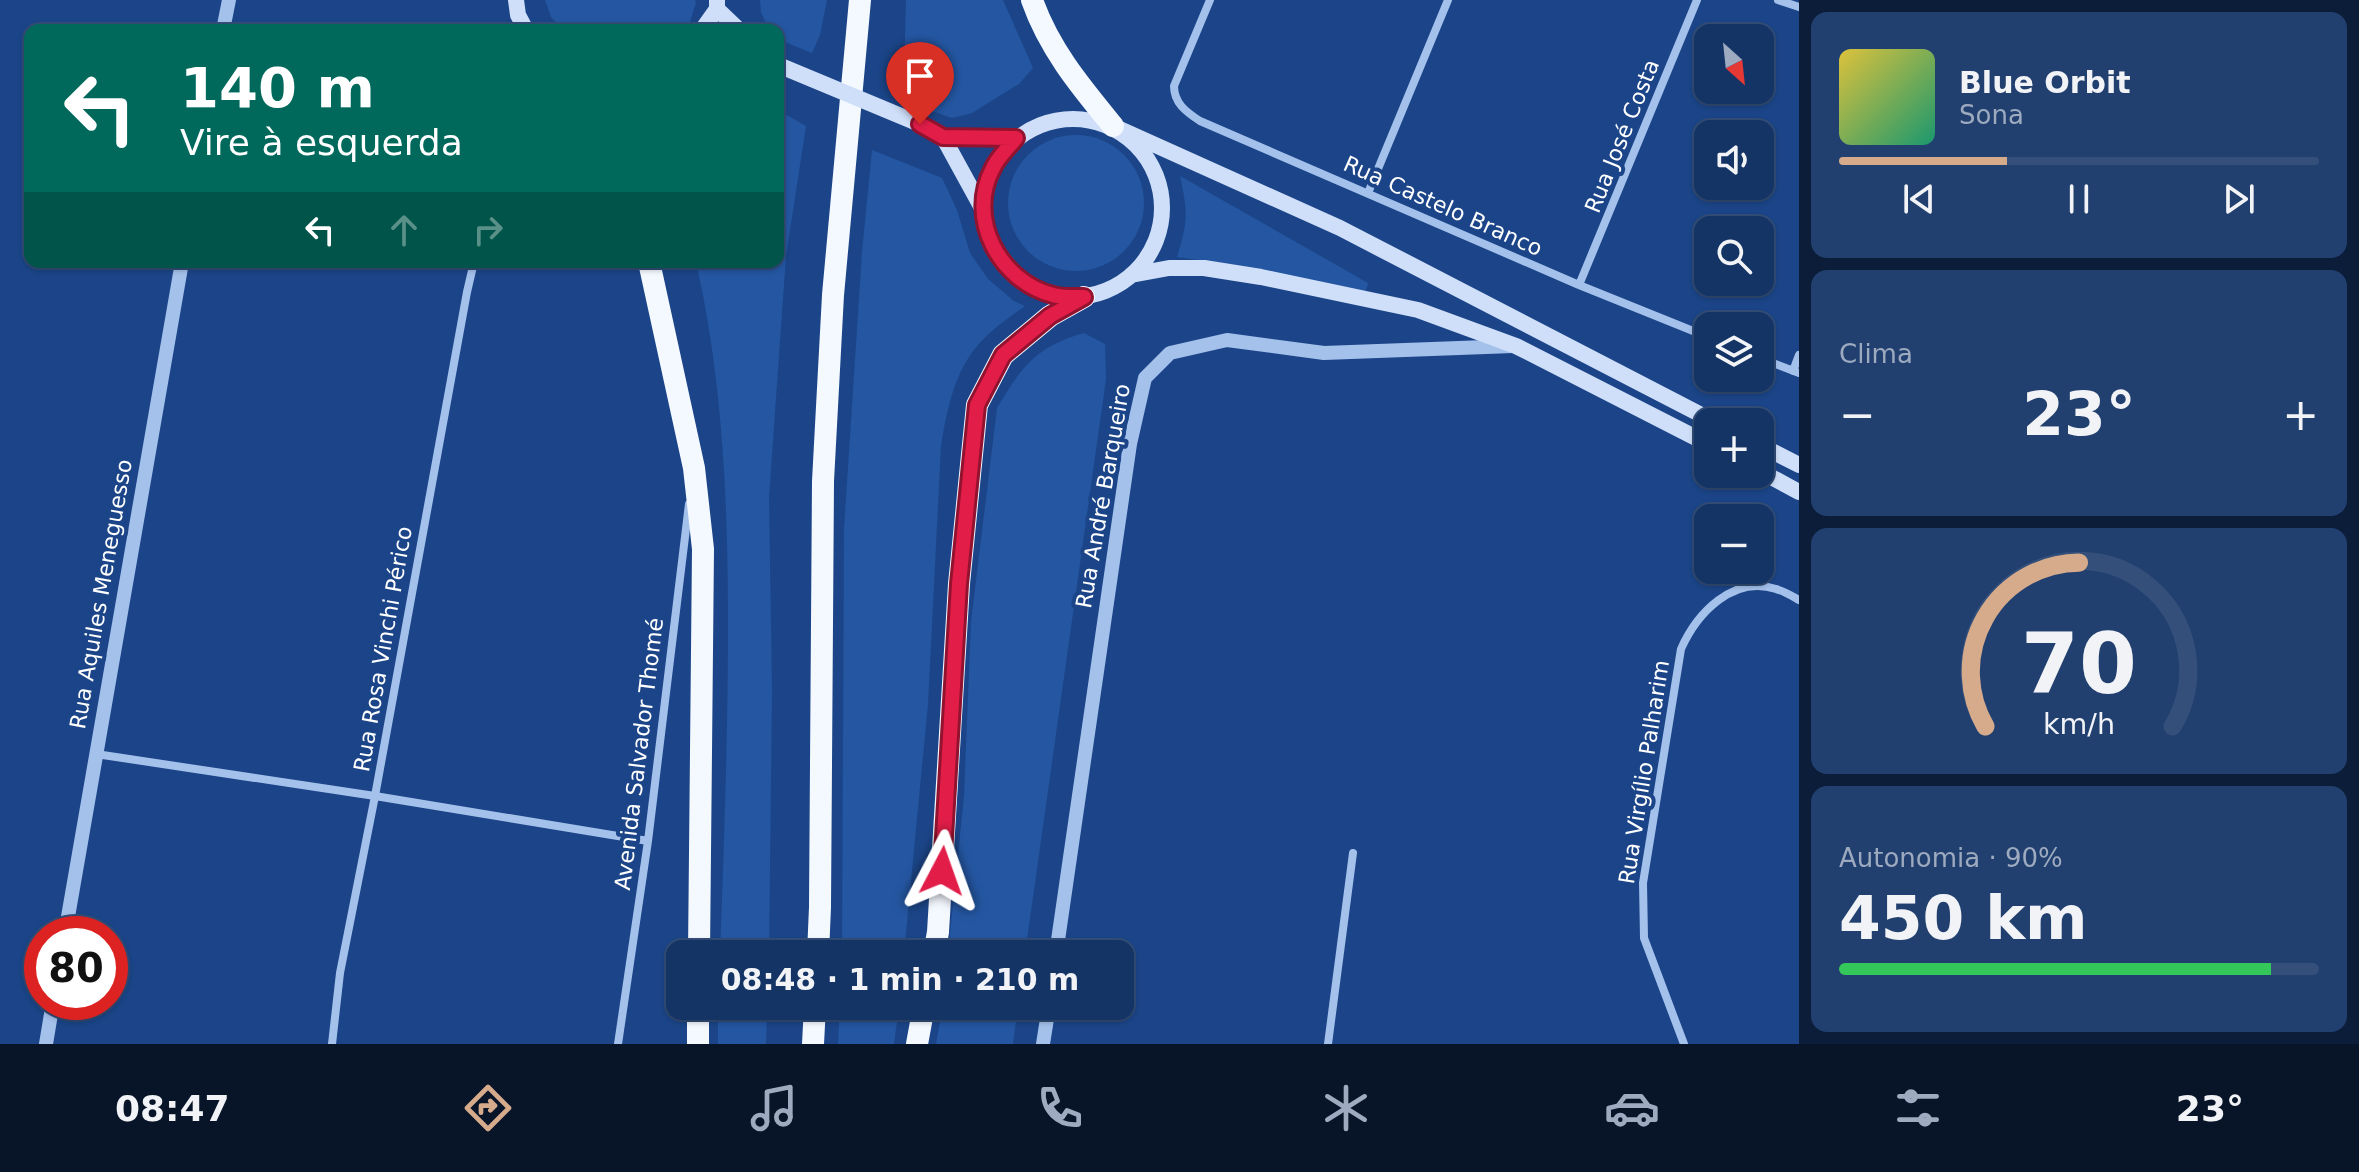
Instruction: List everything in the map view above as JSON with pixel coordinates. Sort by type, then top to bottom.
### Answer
[{"type":"highway","points":[[819,940],[823,481],[833,295],[860,0]]},
{"type":"highway","points":[[1032,0],[1049,39],[1068,71],[1113,126]]},
{"type":"highway","points":[[650,268],[694,468],[703,549],[699,940]]},
{"type":"highway","points":[[937,940],[959,584],[977,405],[1003,355],[1050,316],[1084,297]]},
{"type":"highway","points":[[698,1020],[698,1044]]},
{"type":"highway","points":[[813,1044],[814,1020]]},
{"type":"highway","points":[[917,1044],[921,1020]]},
{"type":"main road","points":[[516,0],[523,24]]},
{"type":"main road","points":[[705,24],[717,4],[734,24]]},
{"type":"main road","points":[[784,68],[920,124],[943,137],[1016,138]]},
{"type":"main road","points":[[1113,126],[1149,156],[1161,184],[1164,214],[1157,244],[1140,269],[1100,294],[1054,296],[1026,285],[1003,266],[989,239],[983,210],[985,188],[993,167],[1016,138],[1047,121],[1072,117],[1113,126],[1340,228],[1694,411]]},
{"type":"main road","points":[[943,137],[983,210]]},
{"type":"main road","points":[[1131,275],[1169,268],[1204,268],[1418,310],[1516,346],[1694,437]]},
{"type":"main road","points":[[1774,452],[1799,465]]},
{"type":"main road","points":[[1774,479],[1799,492]]},
{"type":"street","points":[[224,24],[229,0]]},
{"type":"street","name":"Rua Castelo Branco","points":[[1210,0],[1174,86],[1174,95],[1186,112],[1200,121],[1579,285],[1694,331]]},
{"type":"street","points":[[1368,193],[1448,0]]},
{"type":"street","name":"Rua José Costa","points":[[1579,285],[1697,0]]},
{"type":"street","points":[[1778,0],[1799,7]]},
{"type":"street","name":"Rua Aquiles Meneguesso","points":[[68,916],[181,268]]},
{"type":"street","name":"Rua Rosa Vinchi Périco","points":[[332,1044],[340,973],[473,268]]},
{"type":"street","name":"Rua André Barqueiro","points":[[1058,940],[1130,444],[1145,378],[1170,353],[1227,340],[1324,353],[1516,346]]},
{"type":"street","points":[[1774,363],[1796,372],[1799,355]]},
{"type":"street","name":"Avenida Salvador Thomé","points":[[618,1044],[648,841],[694,468]]},
{"type":"street","name":"Rua Virgílio Palharim","points":[[1684,1044],[1644,938],[1643,883],[1681,649],[1690,628],[1709,607],[1730,592],[1755,585],[1777,589],[1799,600]]},
{"type":"street","points":[[95,754],[648,841]]},
{"type":"street","points":[[1328,1044],[1353,853]]},
{"type":"street","points":[[46,1044],[50,1020]]},
{"type":"street","points":[[1043,1044],[1047,1020]]},
{"type":"shaded area","points":[[545,0],[695,0],[696,3],[689,24],[557,24],[551,17]]},
{"type":"shaded area","points":[[760,0],[827,0],[820,35],[812,53],[784,42],[784,24],[766,24]]},
{"type":"shaded area","points":[[906,0],[1003,0],[1033,68],[1019,84],[972,113],[952,118],[923,108],[910,99],[904,75]]},
{"type":"shaded area","points":[[784,113],[806,126],[786,256],[769,497],[772,691],[769,940],[720,940],[727,707],[727,534],[722,442],[712,351],[697,268],[784,268]]},
{"type":"shaded area","points":[[1076,135],[1102,140],[1124,155],[1139,177],[1144,203],[1139,229],[1124,251],[1102,266],[1076,271],[1050,266],[1028,251],[1013,229],[1008,203],[1013,177],[1028,155],[1050,140]]},
{"type":"shaded area","points":[[872,150],[942,178],[957,210],[970,253],[988,279],[1014,301],[1025,306],[974,349],[954,389],[945,423],[941,446],[928,704],[905,940],[842,940],[844,529],[862,252]]},
{"type":"shaded area","points":[[1180,176],[1368,283],[1364,298],[1259,269],[1177,257],[1186,217]]},
{"type":"shaded area","points":[[1084,333],[1105,344],[1106,379],[1027,940],[949,940],[964,796],[971,622],[997,408],[1032,360],[1068,338]]},
{"type":"shaded area","points":[[718,1020],[767,1020],[766,1044],[718,1044]]},
{"type":"shaded area","points":[[839,1020],[897,1020],[894,1044],[838,1044]]},
{"type":"shaded area","points":[[940,1020],[1016,1020],[1013,1044],[936,1044]]},
{"type":"route","points":[[920,124],[943,137],[1016,138],[993,167],[985,188],[983,210],[989,239],[1003,266],[1026,285],[1054,296],[1084,297],[1050,316],[1003,355],[977,405],[959,584],[942,871]]}]
